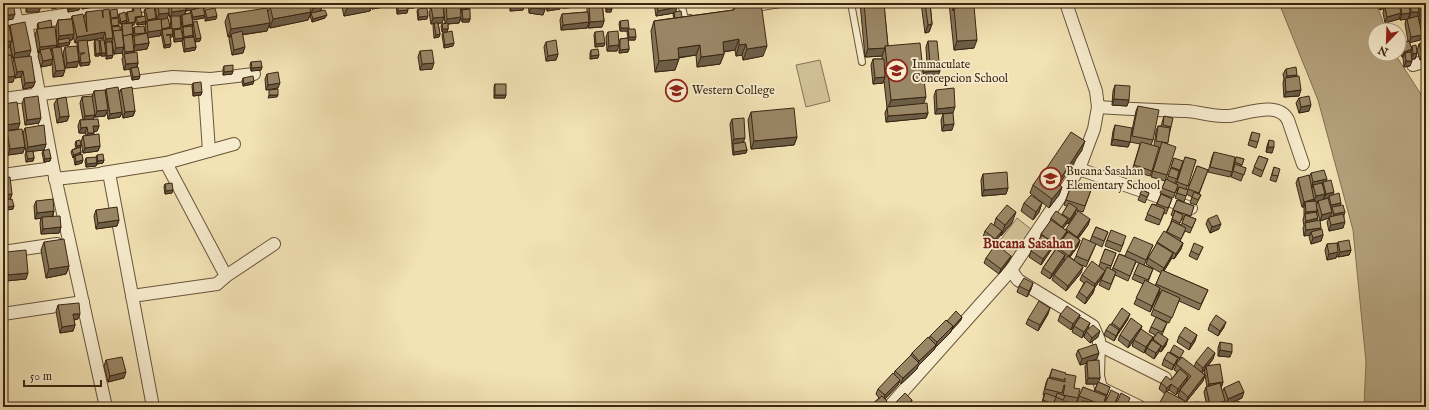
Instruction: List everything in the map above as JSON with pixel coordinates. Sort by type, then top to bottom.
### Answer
[{"type":"street","points":[[12,3],[16,24],[40,95],[54,173],[106,407]]},
{"type":"street","points":[[16,24],[150,3]]},
{"type":"street","points":[[889,407],[1011,270],[1079,169],[1094,129],[1098,107],[1096,91],[1066,3]]},
{"type":"street","points":[[1413,65],[1426,61]]},
{"type":"street","points":[[3,99],[173,77],[204,78],[254,74]]},
{"type":"street","points":[[204,78],[209,151]]},
{"type":"street","points":[[1098,107],[1187,111],[1216,116],[1230,116],[1263,110],[1276,110],[1285,114],[1303,164]]},
{"type":"street","points":[[3,175],[104,173],[166,163],[234,144]]},
{"type":"street","points":[[166,163],[226,276]]},
{"type":"street","points":[[1079,169],[1193,209]]},
{"type":"street","points":[[104,173],[109,173],[153,407]]},
{"type":"street","points":[[3,252],[69,243]]},
{"type":"street","points":[[132,296],[217,284],[226,276],[274,244]]},
{"type":"street","points":[[1011,270],[1018,280],[1093,326],[1099,340],[1098,376],[1101,388],[1140,407]]},
{"type":"street","points":[[3,314],[82,302]]},
{"type":"street","points":[[1099,346],[1165,378]]},
{"type":"lane","points":[[563,3],[564,5],[578,3]]},
{"type":"lane","points":[[681,3],[685,19],[693,18]]},
{"type":"lane","points":[[748,9],[787,3]]},
{"type":"lane","points":[[851,3],[862,62]]},
{"type":"shaded area","points":[[1279,3],[1376,3],[1383,22],[1367,22],[1367,62],[1400,62],[1426,102],[1426,407],[1364,407],[1366,362],[1353,230],[1318,100]]},
{"type":"shaded area","points":[[820,60],[830,101],[806,107],[796,65]]},
{"type":"shaded area","points":[[1017,218],[1032,230],[1011,258],[996,246]]},
{"type":"building","points":[[3,3],[13,3],[15,14],[4,16]]},
{"type":"building","points":[[28,3],[41,3],[41,6],[28,6]]},
{"type":"building","points":[[68,3],[79,3],[80,7],[69,9]]},
{"type":"building","points":[[158,3],[168,3],[169,13],[159,14]]},
{"type":"building","points":[[170,3],[185,3],[186,10],[172,12]]},
{"type":"building","points":[[187,3],[195,3],[195,7],[187,8]]},
{"type":"building","points":[[284,3],[309,3],[311,12],[273,19],[270,6]]},
{"type":"building","points":[[312,3],[322,3],[322,7],[313,8]]},
{"type":"building","points":[[346,3],[373,3],[347,8]]},
{"type":"building","points":[[398,3],[407,3],[408,10],[398,11]]},
{"type":"building","points":[[429,3],[441,3],[441,5],[429,5]]},
{"type":"building","points":[[446,3],[460,3],[461,17],[447,19]]},
{"type":"building","points":[[462,3],[469,3],[470,8],[462,9]]},
{"type":"building","points":[[512,3],[525,3],[525,4],[512,5]]},
{"type":"building","points":[[530,3],[545,3],[545,9],[531,8]]},
{"type":"building","points":[[547,3],[561,3],[561,6],[548,8]]},
{"type":"building","points":[[589,3],[602,3],[604,21],[590,22]]},
{"type":"building","points":[[606,3],[611,3],[612,9],[607,9]]},
{"type":"building","points":[[657,3],[676,3],[677,7],[658,11]]},
{"type":"building","points":[[740,3],[761,3],[767,46],[747,49],[746,44],[739,45],[739,39],[723,42],[724,54],[701,57],[700,45],[678,48],[679,59],[659,61],[654,21],[734,10],[734,8],[740,7]]},
{"type":"building","points":[[864,3],[884,3],[888,46],[885,46],[885,48],[868,49]]},
{"type":"building","points":[[925,3],[930,3],[932,24],[928,25]]},
{"type":"building","points":[[952,3],[969,3],[969,7],[954,8],[953,11]]},
{"type":"building","points":[[1400,3],[1409,3],[1410,13],[1402,14]]},
{"type":"building","points":[[1411,3],[1418,3],[1419,12],[1411,12]]},
{"type":"building","points":[[1420,3],[1426,3],[1426,14],[1420,14]]},
{"type":"building","points":[[1399,4],[1401,13],[1387,17],[1385,8]]},
{"type":"building","points":[[443,5],[444,17],[433,18],[431,6]]},
{"type":"building","points":[[140,6],[142,16],[135,17],[135,22],[129,23],[127,12],[134,11],[133,7]]},
{"type":"building","points":[[974,6],[977,40],[957,41],[954,8]]},
{"type":"building","points":[[154,7],[156,18],[148,20],[145,9]]},
{"type":"building","points":[[203,7],[205,15],[193,17],[191,10]]},
{"type":"building","points":[[215,8],[217,16],[207,18],[205,10]]},
{"type":"building","points":[[267,8],[270,23],[231,29],[228,14]]},
{"type":"building","points":[[427,8],[428,16],[419,17],[418,9]]},
{"type":"building","points":[[109,9],[113,38],[106,39],[105,32],[77,37],[72,16],[83,14],[87,32],[86,12],[102,10],[103,18],[103,10]]},
{"type":"building","points":[[117,9],[118,17],[111,18],[110,10]]},
{"type":"building","points":[[470,9],[470,19],[463,19],[462,10]]},
{"type":"building","points":[[325,10],[327,15],[313,19],[311,13]]},
{"type":"building","points":[[681,11],[682,17],[675,18],[674,12]]},
{"type":"building","points":[[125,12],[127,20],[121,22],[119,14]]},
{"type":"building","points":[[588,12],[589,22],[563,25],[562,14]]},
{"type":"building","points":[[191,13],[193,24],[183,26],[182,15]]},
{"type":"building","points":[[145,16],[146,21],[138,23],[136,18]]},
{"type":"building","points":[[171,16],[180,16],[181,28],[172,29]]},
{"type":"building","points":[[1418,16],[1422,35],[1411,37],[1407,19]]},
{"type":"building","points":[[118,18],[119,25],[112,26],[111,19]]},
{"type":"building","points":[[168,18],[170,27],[162,29],[161,20]]},
{"type":"building","points":[[1426,18],[1426,34],[1424,35],[1420,19]]},
{"type":"building","points":[[72,19],[74,34],[59,36],[58,20]]},
{"type":"building","points":[[161,19],[162,30],[148,32],[147,21]]},
{"type":"building","points":[[51,20],[52,27],[39,29],[38,23]]},
{"type":"building","points":[[628,20],[629,28],[621,28],[620,21]]},
{"type":"building","points":[[197,21],[201,38],[196,39],[193,22]]},
{"type":"building","points":[[25,22],[31,50],[15,53],[10,25]]},
{"type":"building","points":[[132,23],[133,36],[132,34],[123,36],[122,24]]},
{"type":"building","points":[[434,23],[438,23],[440,34],[436,35]]},
{"type":"building","points":[[448,23],[448,29],[443,29],[442,24]]},
{"type":"building","points":[[9,25],[12,41],[3,42],[3,26]]},
{"type":"building","points":[[120,26],[120,31],[113,31],[113,33],[112,27]]},
{"type":"building","points":[[144,26],[145,33],[135,34],[134,27]]},
{"type":"building","points":[[192,26],[193,35],[184,37],[183,27]]},
{"type":"building","points":[[55,27],[57,45],[40,47],[37,29]]},
{"type":"building","points":[[172,28],[173,34],[166,35],[170,35],[171,44],[165,45],[162,30]]},
{"type":"building","points":[[181,29],[183,38],[175,39],[174,30]]},
{"type":"building","points":[[628,29],[635,29],[636,37],[629,37]]},
{"type":"building","points":[[122,30],[124,47],[116,48],[113,31]]},
{"type":"building","points":[[242,31],[245,47],[234,50],[231,34]]},
{"type":"building","points":[[452,31],[454,43],[445,45],[443,33]]},
{"type":"building","points":[[603,31],[605,43],[596,44],[595,32]]},
{"type":"building","points":[[618,31],[619,45],[609,46],[608,32]]},
{"type":"building","points":[[147,33],[149,43],[135,45],[134,36]]},
{"type":"building","points":[[132,34],[134,51],[125,52],[123,36]]},
{"type":"building","points":[[194,37],[196,47],[185,49],[184,38]]},
{"type":"building","points":[[69,38],[70,42],[59,44],[58,40]]},
{"type":"building","points":[[628,38],[629,49],[620,50],[620,39]]},
{"type":"building","points":[[87,40],[90,62],[81,63],[80,55],[85,53],[79,53],[78,41]]},
{"type":"building","points":[[95,40],[99,40],[100,53],[96,54]]},
{"type":"building","points":[[100,40],[104,40],[106,53],[102,53]]},
{"type":"building","points":[[556,40],[558,54],[548,56],[546,42]]},
{"type":"building","points":[[928,41],[937,41],[939,61],[930,62]]},
{"type":"building","points":[[1409,41],[1412,49],[1407,51],[1407,42]]},
{"type":"building","points":[[106,42],[112,42],[113,55],[107,56]]},
{"type":"building","points":[[1426,42],[1426,53],[1422,54],[1419,44]]},
{"type":"building","points":[[920,43],[926,97],[891,100],[885,46]]},
{"type":"building","points":[[1416,45],[1417,53],[1413,54],[1412,46]]},
{"type":"building","points":[[77,46],[79,61],[67,63],[65,47]]},
{"type":"building","points":[[10,47],[12,55],[3,56],[3,48]]},
{"type":"building","points":[[61,47],[65,70],[56,71],[52,48]]},
{"type":"building","points":[[50,48],[53,59],[43,61],[40,50]]},
{"type":"building","points":[[598,49],[599,55],[591,56],[591,50]]},
{"type":"building","points":[[432,50],[434,63],[422,64],[420,51]]},
{"type":"building","points":[[137,52],[138,63],[126,64],[124,54]]},
{"type":"building","points":[[1411,52],[1412,61],[1407,61],[1407,53]]},
{"type":"building","points":[[11,55],[15,76],[3,78],[3,56]]},
{"type":"building","points":[[31,56],[35,82],[25,83],[23,71],[17,72],[14,58]]},
{"type":"building","points":[[873,59],[884,59],[885,77],[875,78]]},
{"type":"building","points":[[261,61],[262,67],[252,68],[251,62]]},
{"type":"building","points":[[939,63],[940,71],[923,72],[923,65]]},
{"type":"building","points":[[233,65],[233,71],[224,72],[224,66]]},
{"type":"building","points":[[138,67],[140,76],[133,77],[131,68]]},
{"type":"building","points":[[1296,67],[1297,75],[1287,76],[1286,69]]},
{"type":"building","points":[[278,72],[280,83],[268,85],[267,74]]},
{"type":"building","points":[[253,76],[254,81],[244,84],[243,78]]},
{"type":"building","points":[[1299,76],[1301,90],[1286,92],[1285,78]]},
{"type":"building","points":[[201,82],[202,92],[194,93],[193,83]]},
{"type":"building","points":[[495,84],[506,84],[506,95],[495,95]]},
{"type":"building","points":[[1115,85],[1130,86],[1129,100],[1114,99]]},
{"type":"building","points":[[118,87],[122,112],[110,114],[106,89]]},
{"type":"building","points":[[132,87],[135,111],[125,112],[121,89]]},
{"type":"building","points":[[954,88],[955,107],[937,109],[936,90]]},
{"type":"building","points":[[278,89],[278,95],[269,95],[269,90]]},
{"type":"building","points":[[105,90],[108,110],[97,111],[94,91]]},
{"type":"building","points":[[38,96],[41,118],[27,120],[24,98]]},
{"type":"building","points":[[92,96],[95,115],[85,116],[82,97]]},
{"type":"building","points":[[1309,96],[1311,105],[1301,107],[1299,98]]},
{"type":"building","points":[[66,97],[69,116],[60,117],[57,99]]},
{"type":"building","points":[[17,102],[20,123],[6,125],[3,104]]},
{"type":"building","points":[[927,103],[928,113],[888,116],[887,107]]},
{"type":"building","points":[[1138,106],[1159,110],[1153,140],[1132,136]]},
{"type":"building","points":[[794,108],[797,137],[754,141],[751,112]]},
{"type":"building","points":[[953,113],[954,124],[944,125],[943,114]]},
{"type":"building","points":[[1164,116],[1173,118],[1171,127],[1163,125]]},
{"type":"building","points":[[744,118],[745,138],[734,139],[732,119]]},
{"type":"building","points":[[98,119],[99,126],[93,126],[94,133],[88,133],[87,127],[81,128],[80,120]]},
{"type":"building","points":[[44,125],[46,144],[28,147],[25,128]]},
{"type":"building","points":[[1115,125],[1132,128],[1130,142],[1113,139]]},
{"type":"building","points":[[1158,126],[1170,128],[1168,143],[1156,141]]},
{"type":"building","points":[[22,129],[25,147],[10,149],[7,131]]},
{"type":"building","points":[[3,131],[5,131],[7,147],[3,148]]},
{"type":"building","points":[[1071,132],[1085,141],[1059,181],[1044,172]]},
{"type":"building","points":[[1252,132],[1260,134],[1258,142],[1250,140]]},
{"type":"building","points":[[99,134],[100,146],[85,148],[83,136]]},
{"type":"building","points":[[80,140],[81,145],[77,146],[76,141]]},
{"type":"building","points":[[1269,140],[1274,141],[1274,147],[1268,147]]},
{"type":"building","points":[[745,142],[747,150],[734,152],[733,144]]},
{"type":"building","points":[[1141,142],[1159,147],[1152,171],[1134,165]]},
{"type":"building","points":[[1162,142],[1176,147],[1167,175],[1153,171]]},
{"type":"building","points":[[80,147],[81,152],[74,155],[72,150]]},
{"type":"building","points":[[49,149],[51,158],[45,159],[43,151]]},
{"type":"building","points":[[33,151],[34,158],[28,159],[26,152]]},
{"type":"building","points":[[1214,152],[1235,157],[1232,172],[1210,167]]},
{"type":"building","points":[[82,154],[83,160],[76,162],[75,156]]},
{"type":"building","points":[[103,154],[104,160],[98,161],[97,155]]},
{"type":"building","points":[[1259,156],[1268,159],[1263,171],[1254,167]]},
{"type":"building","points":[[96,157],[97,163],[87,164],[86,158]]},
{"type":"building","points":[[1185,157],[1196,160],[1188,186],[1177,182]]},
{"type":"building","points":[[1236,157],[1244,159],[1242,165],[1235,162]]},
{"type":"building","points":[[1174,158],[1183,161],[1180,170],[1171,167]]},
{"type":"building","points":[[1235,164],[1246,168],[1244,175],[1233,171]]},
{"type":"building","points":[[1197,166],[1208,170],[1199,193],[1188,189]]},
{"type":"building","points":[[1274,167],[1280,169],[1278,176],[1272,175]]},
{"type":"building","points":[[1171,168],[1179,171],[1177,179],[1168,176]]},
{"type":"building","points":[[1324,170],[1327,179],[1313,182],[1311,173]]},
{"type":"building","points":[[1007,172],[1008,188],[984,190],[983,174]]},
{"type":"building","points":[[1042,172],[1062,187],[1052,199],[1033,185]]},
{"type":"building","points":[[1309,175],[1314,199],[1304,202],[1298,178]]},
{"type":"building","points":[[10,177],[12,194],[3,195],[3,178]]},
{"type":"building","points":[[1166,179],[1178,185],[1175,193],[1162,188]]},
{"type":"building","points":[[1331,180],[1334,192],[1326,194],[1323,182]]},
{"type":"building","points":[[172,183],[173,190],[166,191],[165,184]]},
{"type":"building","points":[[1072,183],[1091,190],[1085,206],[1066,200]]},
{"type":"building","points":[[1322,183],[1325,194],[1316,196],[1313,185]]},
{"type":"building","points":[[1179,187],[1188,190],[1186,196],[1177,193]]},
{"type":"building","points":[[1142,190],[1149,193],[1147,197],[1140,194]]},
{"type":"building","points":[[1194,192],[1201,195],[1198,200],[1192,197]]},
{"type":"building","points":[[1339,193],[1341,203],[1331,205],[1329,196]]},
{"type":"building","points":[[1161,194],[1172,199],[1168,208],[1157,204]]},
{"type":"building","points":[[1031,195],[1042,203],[1036,212],[1024,203]]},
{"type":"building","points":[[1328,198],[1332,212],[1322,215],[1318,201]]},
{"type":"building","points":[[12,199],[14,206],[8,207],[6,200]]},
{"type":"building","points":[[53,199],[54,211],[37,213],[36,201]]},
{"type":"building","points":[[1177,200],[1194,206],[1191,216],[1173,210]]},
{"type":"building","points":[[1316,201],[1317,211],[1306,212],[1305,202]]},
{"type":"building","points":[[1069,203],[1077,208],[1070,219],[1062,214]]},
{"type":"building","points":[[1152,204],[1165,209],[1161,220],[1147,214]]},
{"type":"building","points":[[1007,205],[1016,212],[1005,225],[996,218]]},
{"type":"building","points":[[1343,205],[1345,212],[1334,214],[1332,207]]},
{"type":"building","points":[[117,207],[119,220],[98,223],[96,210]]},
{"type":"building","points":[[1056,211],[1068,219],[1062,227],[1051,218]]},
{"type":"building","points":[[1078,211],[1090,219],[1077,237],[1066,229]]},
{"type":"building","points":[[1175,211],[1183,215],[1180,223],[1172,219]]},
{"type":"building","points":[[1316,212],[1318,218],[1306,221],[1305,214]]},
{"type":"building","points":[[1343,214],[1345,222],[1331,225],[1329,217]]},
{"type":"building","points":[[1185,215],[1196,219],[1192,228],[1182,223]]},
{"type":"building","points":[[1217,215],[1221,224],[1212,227],[1208,219]]},
{"type":"building","points":[[60,216],[61,227],[43,229],[42,217]]},
{"type":"building","points":[[1051,220],[1067,231],[1057,245],[1041,234]]},
{"type":"building","points":[[1320,220],[1321,228],[1306,230],[1305,223]]},
{"type":"building","points":[[1172,221],[1186,228],[1181,239],[1167,232]]},
{"type":"building","points":[[991,223],[1002,231],[995,239],[985,231]]},
{"type":"building","points":[[1096,227],[1108,232],[1104,241],[1092,236]]},
{"type":"building","points":[[1322,229],[1323,235],[1313,238],[1311,232]]},
{"type":"building","points":[[1111,230],[1126,236],[1122,246],[1107,240]]},
{"type":"building","points":[[1164,231],[1183,243],[1176,254],[1157,242]]},
{"type":"building","points":[[1068,232],[1080,240],[1069,256],[1057,247]]},
{"type":"building","points":[[1042,235],[1054,244],[1043,259],[1031,251]]},
{"type":"building","points":[[1134,237],[1153,245],[1146,260],[1127,251]]},
{"type":"building","points":[[1083,238],[1096,244],[1088,261],[1076,256]]},
{"type":"building","points":[[64,239],[69,266],[49,269],[44,242]]},
{"type":"building","points":[[1349,240],[1351,250],[1340,252],[1338,242]]},
{"type":"building","points":[[1157,243],[1173,253],[1164,268],[1148,258]]},
{"type":"building","points":[[1194,243],[1203,247],[1199,255],[1191,251]]},
{"type":"building","points":[[1337,243],[1338,252],[1329,254],[1327,244]]},
{"type":"building","points":[[996,244],[1011,256],[1001,269],[986,258]]},
{"type":"building","points":[[1056,249],[1065,255],[1052,274],[1043,268]]},
{"type":"building","points":[[1105,249],[1116,253],[1111,266],[1100,262]]},
{"type":"building","points":[[26,250],[28,273],[8,275],[6,252]]},
{"type":"building","points":[[1119,254],[1136,261],[1130,276],[1113,268]]},
{"type":"building","points":[[1068,256],[1083,267],[1068,286],[1054,275]]},
{"type":"building","points":[[1092,261],[1105,271],[1095,284],[1082,275]]},
{"type":"building","points":[[1139,263],[1153,269],[1148,280],[1134,274]]},
{"type":"building","points":[[1107,267],[1116,272],[1111,284],[1101,280]]},
{"type":"building","points":[[1162,270],[1208,290],[1201,304],[1156,284]]},
{"type":"building","points":[[1024,278],[1033,283],[1029,291],[1019,286]]},
{"type":"building","points":[[1145,280],[1160,288],[1152,306],[1136,298]]},
{"type":"building","points":[[1086,281],[1095,287],[1087,298],[1079,292]]},
{"type":"building","points":[[1162,290],[1180,298],[1172,318],[1153,309]]},
{"type":"building","points":[[1039,301],[1050,308],[1040,325],[1028,319]]},
{"type":"building","points":[[79,303],[80,314],[73,314],[75,325],[62,327],[58,305]]},
{"type":"building","points":[[1067,306],[1080,315],[1073,324],[1060,315]]},
{"type":"building","points":[[1122,308],[1130,314],[1120,329],[1112,323]]},
{"type":"building","points":[[956,311],[962,317],[953,327],[952,327],[953,326],[947,321]]},
{"type":"building","points":[[1216,315],[1226,322],[1220,331],[1210,324]]},
{"type":"building","points":[[1080,317],[1090,323],[1084,332],[1074,326]]},
{"type":"building","points":[[1156,317],[1167,323],[1162,332],[1151,327]]},
{"type":"building","points":[[1131,318],[1142,326],[1130,342],[1120,335]]},
{"type":"building","points":[[946,320],[953,326],[937,342],[930,336]]},
{"type":"building","points":[[1110,324],[1119,330],[1116,336],[1106,330]]},
{"type":"building","points":[[1093,325],[1100,331],[1092,338],[1086,331]]},
{"type":"building","points":[[1185,327],[1197,335],[1191,344],[1179,336]]},
{"type":"building","points":[[1141,329],[1153,337],[1146,347],[1134,340]]},
{"type":"building","points":[[1158,332],[1168,339],[1163,347],[1153,339]]},
{"type":"building","points":[[928,337],[936,345],[919,361],[912,353]]},
{"type":"building","points":[[1152,340],[1161,346],[1156,353],[1147,348]]},
{"type":"building","points":[[1220,342],[1232,344],[1232,352],[1220,350]]},
{"type":"building","points":[[1096,344],[1099,353],[1082,359],[1078,350]]},
{"type":"building","points":[[1174,345],[1184,351],[1180,358],[1170,352]]},
{"type":"building","points":[[1208,347],[1215,353],[1203,368],[1196,362]]},
{"type":"building","points":[[1168,352],[1178,358],[1174,365],[1164,359]]},
{"type":"building","points":[[911,355],[919,363],[903,378],[895,371]]},
{"type":"building","points":[[122,357],[126,372],[110,376],[106,360]]},
{"type":"building","points":[[1182,357],[1205,375],[1188,397],[1180,390],[1191,376],[1176,364]]},
{"type":"building","points":[[1099,360],[1100,378],[1088,378],[1087,361]]},
{"type":"building","points":[[1220,364],[1223,382],[1209,384],[1206,366]]},
{"type":"building","points":[[1052,369],[1076,376],[1074,388],[1080,389],[1078,398],[1063,395],[1065,385],[1062,393],[1045,389],[1048,378],[1065,382],[1065,378],[1064,380],[1050,377]]},
{"type":"building","points":[[1180,369],[1188,376],[1178,389],[1171,384],[1167,388],[1161,383],[1166,376],[1171,380]]},
{"type":"building","points":[[893,373],[900,380],[885,395],[878,389]]},
{"type":"building","points":[[1239,381],[1244,392],[1228,399],[1224,388]]},
{"type":"building","points":[[1098,382],[1110,387],[1107,395],[1095,390]]},
{"type":"building","points":[[1220,383],[1225,401],[1210,405],[1206,387]]},
{"type":"building","points":[[1083,387],[1106,396],[1103,405],[1079,396]]},
{"type":"building","points":[[1111,390],[1119,394],[1113,407],[1105,403]]},
{"type":"building","points":[[1166,391],[1185,401],[1182,407],[1158,406]]},
{"type":"building","points":[[905,393],[912,400],[905,407],[898,407],[895,403]]},
{"type":"building","points":[[1045,393],[1056,397],[1053,404],[1043,400]]},
{"type":"building","points":[[1057,393],[1065,396],[1063,400],[1056,397]]},
{"type":"building","points":[[1121,393],[1130,398],[1126,407],[1115,407]]},
{"type":"building","points":[[882,396],[887,401],[880,407],[869,407]]},
{"type":"building","points":[[1082,401],[1092,402],[1092,407],[1081,407]]},
{"type":"building","points":[[1239,401],[1241,407],[1226,407]]},
{"type":"building","points":[[1199,402],[1200,407],[1186,407],[1186,403]]},
{"type":"building","points":[[1129,403],[1138,407],[1127,407]]},
{"type":"building","points":[[1224,403],[1225,407],[1214,407]]},
{"type":"building","points":[[1142,404],[1148,407],[1140,407]]},
{"type":"place","name":"Immaculate Concepcion School","points":[[896,71]]},
{"type":"place","name":"Western College","points":[[677,90]]},
{"type":"place","name":"Bucana Sasahan Elementary School","points":[[1050,178]]},
{"type":"district","name":"Bucana Sasahan","points":[[1028,244]]}]
